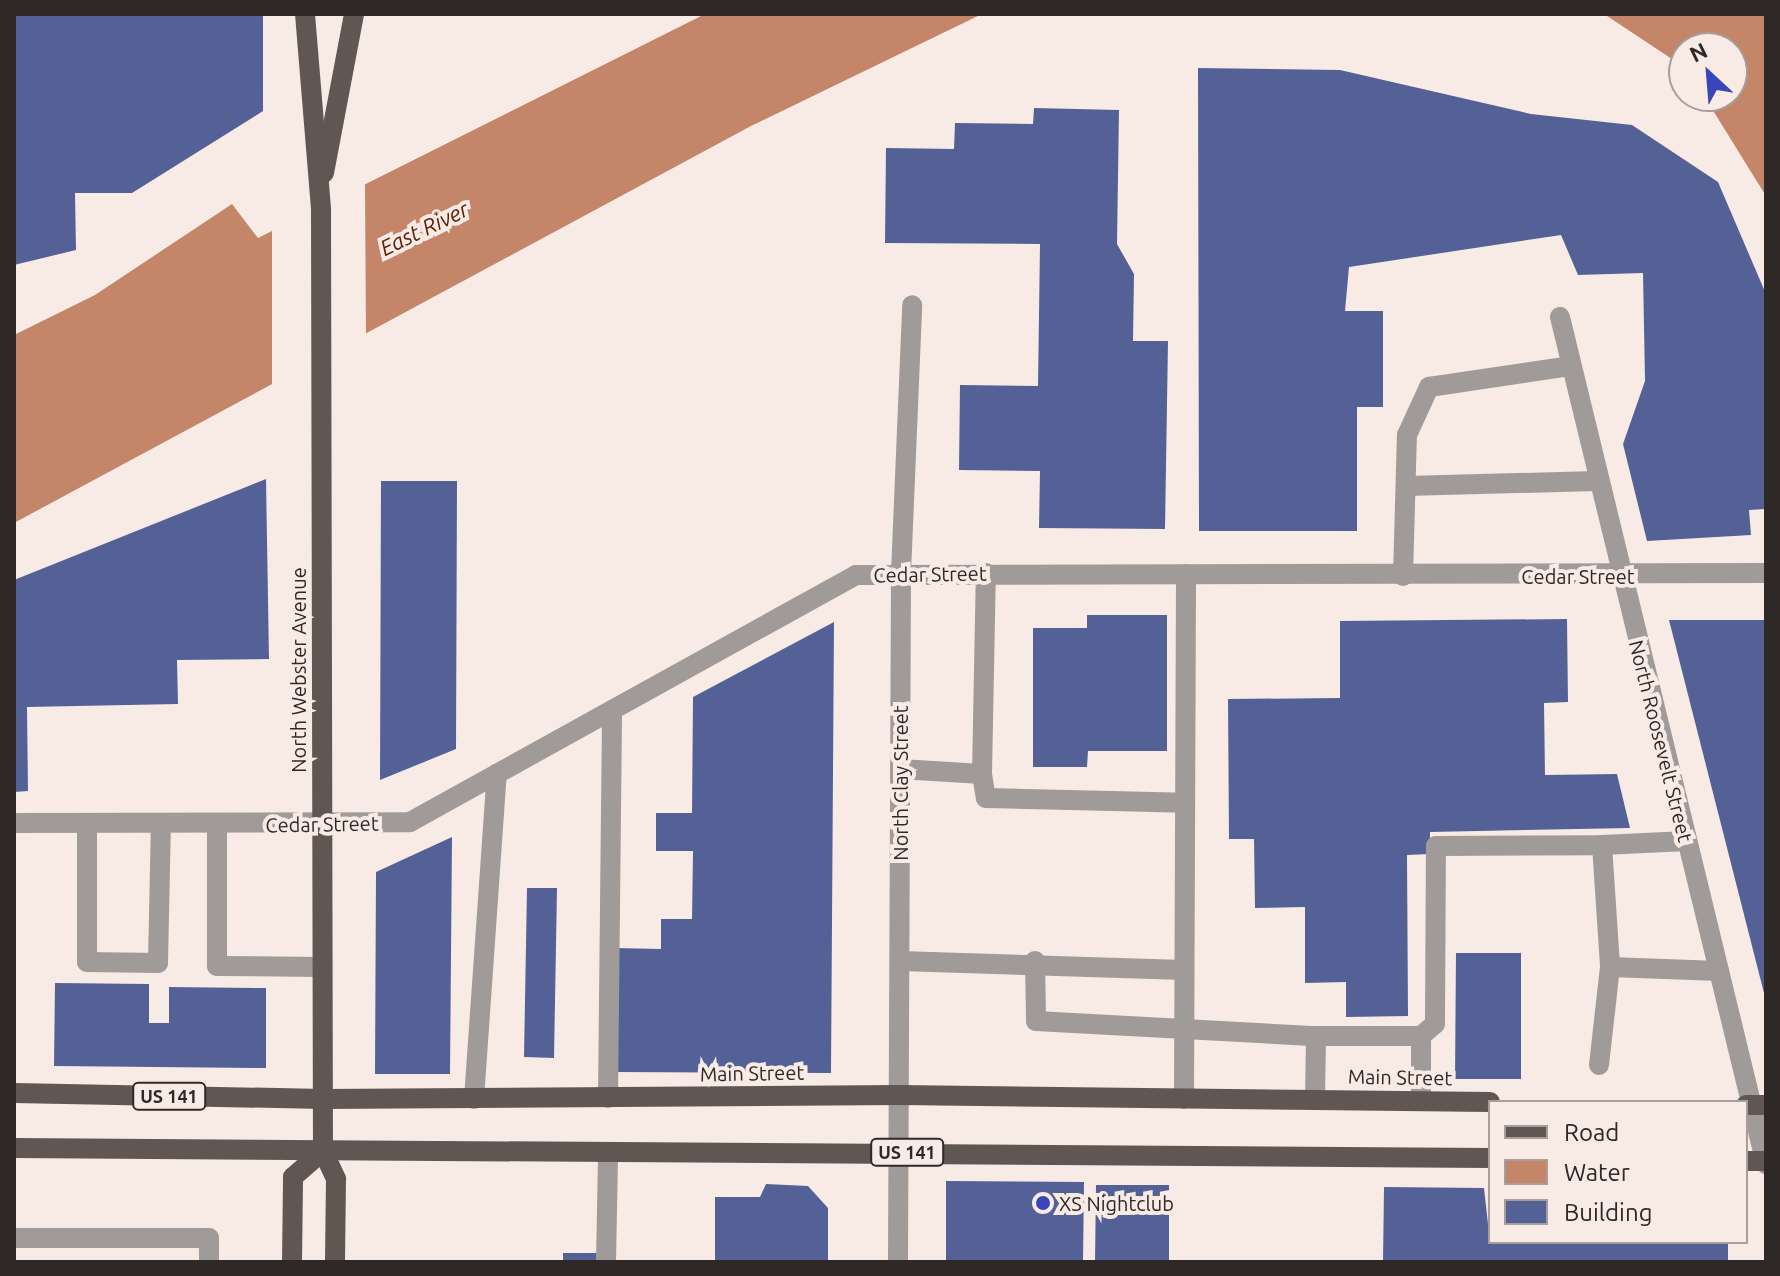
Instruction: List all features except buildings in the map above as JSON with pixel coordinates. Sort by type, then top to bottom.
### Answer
[{"type":"main road","name":"North Webster Avenue","points":[[305,14],[320,188],[323,1151],[336,1179],[335,1262]]},
{"type":"main road","name":"North Webster Avenue","points":[[320,188],[345,80],[354,14]]},
{"type":"main road","name":"Main Street","points":[[14,1093],[324,1099],[899,1095],[1488,1102]]},
{"type":"main road","name":"US 141","points":[[14,1148],[1488,1158]]},
{"type":"main road","points":[[292,1262],[293,1177],[323,1151]]},
{"type":"street","name":"North Clay Street","points":[[898,1262],[901,573],[912,305]]},
{"type":"street","name":"North Roosevelt Street","points":[[1560,317],[1619,577],[1755,1105],[1766,1162]]},
{"type":"street","points":[[1403,576],[1407,435],[1429,387],[1571,366]]},
{"type":"street","points":[[1406,486],[1597,481]]},
{"type":"street","points":[[986,573],[982,774],[986,798],[1184,803]]},
{"type":"street","name":"Cedar Street","points":[[14,823],[323,825],[410,822],[856,575],[1619,577],[1766,573]]},
{"type":"street","points":[[1184,1099],[1186,574]]},
{"type":"street","points":[[608,1098],[612,710]]},
{"type":"street","points":[[900,769],[982,774]]},
{"type":"street","points":[[474,1099],[497,774]]},
{"type":"street","points":[[87,824],[87,962],[158,963],[161,824]]},
{"type":"street","points":[[217,825],[217,966],[322,967]]},
{"type":"street","points":[[1035,961],[1036,1021],[1184,1025],[1316,1036],[1421,1036],[1435,1024],[1436,846],[1687,841]]},
{"type":"street","points":[[1599,1065],[1610,967],[1602,845]]},
{"type":"street","points":[[900,961],[1035,961],[1184,970]]},
{"type":"street","points":[[1610,967],[1719,971]]},
{"type":"street","points":[[1315,1100],[1316,1036]]},
{"type":"street","points":[[1421,1036],[1421,1101]]},
{"type":"street","points":[[606,1262],[608,1154]]},
{"type":"street","points":[[14,1238],[209,1238],[209,1262]]},
{"type":"water","name":"East River","points":[[705,14],[982,14],[751,126],[14,523],[14,335],[95,295],[232,204],[258,238]]},
{"type":"water","points":[[1604,14],[1766,14],[1766,196],[1714,112],[1748,112],[1748,32],[1668,32],[1668,56]]},
{"type":"pier","points":[[365,183],[366,339],[272,389],[272,228]]},
{"type":"place","name":"XS Nightclub","points":[[1043,1203]]}]
